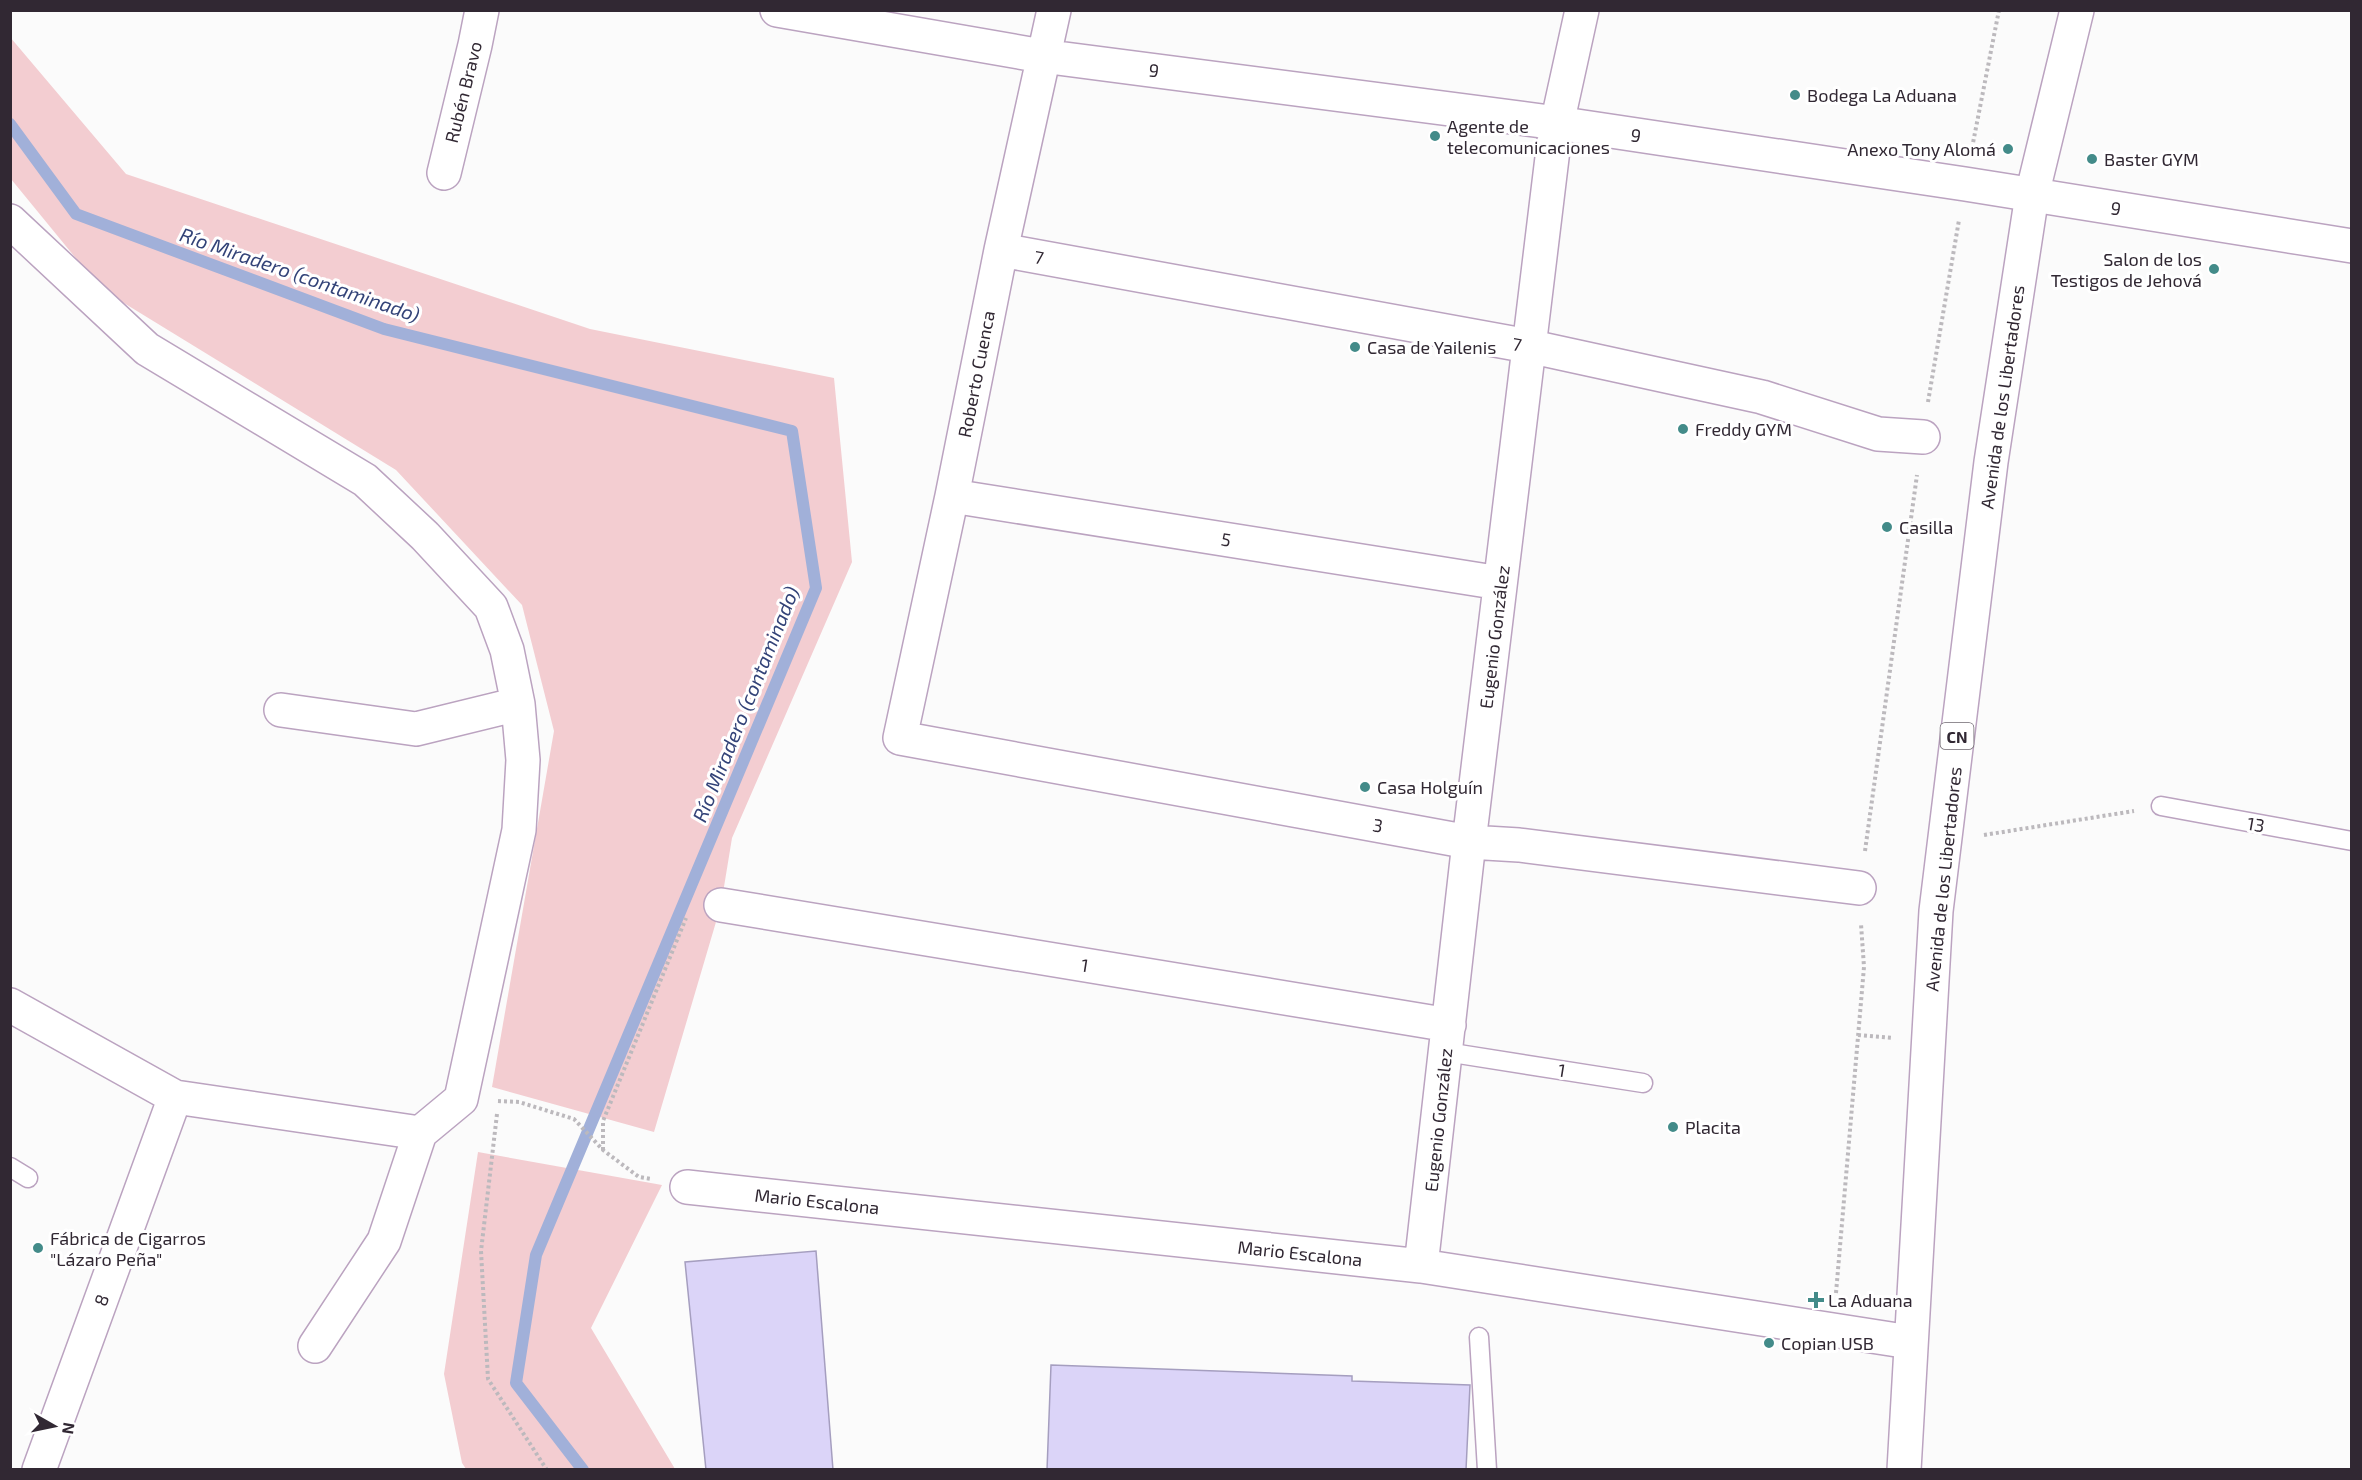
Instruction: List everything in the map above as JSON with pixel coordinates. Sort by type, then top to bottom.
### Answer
[{"type":"street","name":"Rubén Bravo","points":[[444,173],[482,10]]},
{"type":"street","name":"9","points":[[777,10],[1042,56],[1557,123],[1965,184],[2352,246]]},
{"type":"street","name":"Roberto Cuenca","points":[[900,738],[1042,56],[1054,10]]},
{"type":"street","name":"Eugenio González","points":[[1421,1266],[1528,346],[1557,123],[1582,10]]},
{"type":"street","name":"Avenida de los Libertadores","points":[[1904,1470],[1936,911],[1990,462],[2032,195],[2077,10]]},
{"type":"street","points":[[10,220],[147,348],[365,480],[425,536],[491,607],[507,650],[518,704],[524,760],[519,830],[461,1099],[420,1133],[384,1241],[315,1346]]},
{"type":"street","name":"7","points":[[1001,250],[1528,346],[1762,397],[1878,434],[1923,437]]},
{"type":"street","name":"5","points":[[952,496],[1500,583]]},
{"type":"street","points":[[281,710],[416,729],[518,704]]},
{"type":"street","name":"3","points":[[900,738],[1470,842],[1519,845],[1859,888]]},
{"type":"street","name":"1","points":[[722,905],[1447,1038]]},
{"type":"street","points":[[10,1005],[175,1097],[420,1133]]},
{"type":"street","name":"8","points":[[39,1470],[175,1097]]},
{"type":"street","name":"Mario Escalona","points":[[687,1187],[1421,1266],[1910,1342]]},
{"type":"lane","name":"13","points":[[2161,806],[2352,841]]},
{"type":"lane","name":"1","points":[[1447,1038],[1643,1083]]},
{"type":"lane","points":[[10,1167],[28,1178]]},
{"type":"lane","points":[[1479,1337],[1487,1470]]},
{"type":"path","points":[[1859,888],[1923,437],[1965,184],[1999,10]]},
{"type":"path","points":[[1945,841],[2161,806]]},
{"type":"path","points":[[603,1150],[603,1121],[693,902],[722,905]]},
{"type":"path","points":[[1833,1329],[1864,967]]},
{"type":"path","points":[[461,1099],[519,1102],[574,1119],[603,1150],[639,1177],[687,1187]]},
{"type":"path","points":[[498,1101],[481,1251],[488,1379],[547,1470]]},
{"type":"shaded area","points":[[10,37],[126,174],[590,329],[834,378],[852,562],[732,838],[721,905],[654,1132],[492,1087],[554,731],[522,605],[396,470],[101,289],[11,179]]},
{"type":"shaded area","points":[[478,1152],[662,1185],[591,1328],[675,1469],[466,1469],[462,1463],[444,1374]]},
{"type":"building","points":[[816,1251],[833,1470],[706,1470],[685,1262]]},
{"type":"building","points":[[1051,1365],[1352,1376],[1352,1381],[1470,1385],[1466,1470],[1047,1470]]},
{"type":"waterway","name":"Río Miradero (contaminado)","points":[[10,124],[76,214],[384,329],[792,431],[816,588],[536,1255],[516,1383],[583,1470]]},
{"type":"place","name":"Bodega La Aduana","points":[[1795,95]]},
{"type":"place","name":"Agente de telecomunicaciones","points":[[1435,136]]},
{"type":"place","name":"Anexo Tony Alomá","points":[[2008,149]]},
{"type":"place","name":"Baster GYM","points":[[2092,159]]},
{"type":"place","name":"Salon de los Testigos de Jehová","points":[[2214,269]]},
{"type":"place","name":"Casa de Yailenis","points":[[1355,347]]},
{"type":"place","name":"Freddy GYM","points":[[1683,429]]},
{"type":"place","name":"Casilla","points":[[1887,527]]},
{"type":"place","name":"Casa Holguín","points":[[1365,787]]},
{"type":"place","name":"Placita","points":[[1673,1127]]},
{"type":"place","name":"Fábrica de Cigarros \"Lázaro Peña\"","points":[[38,1248]]},
{"type":"place","name":"La Aduana","points":[[1816,1300]]},
{"type":"place","name":"Copian USB","points":[[1769,1343]]}]
